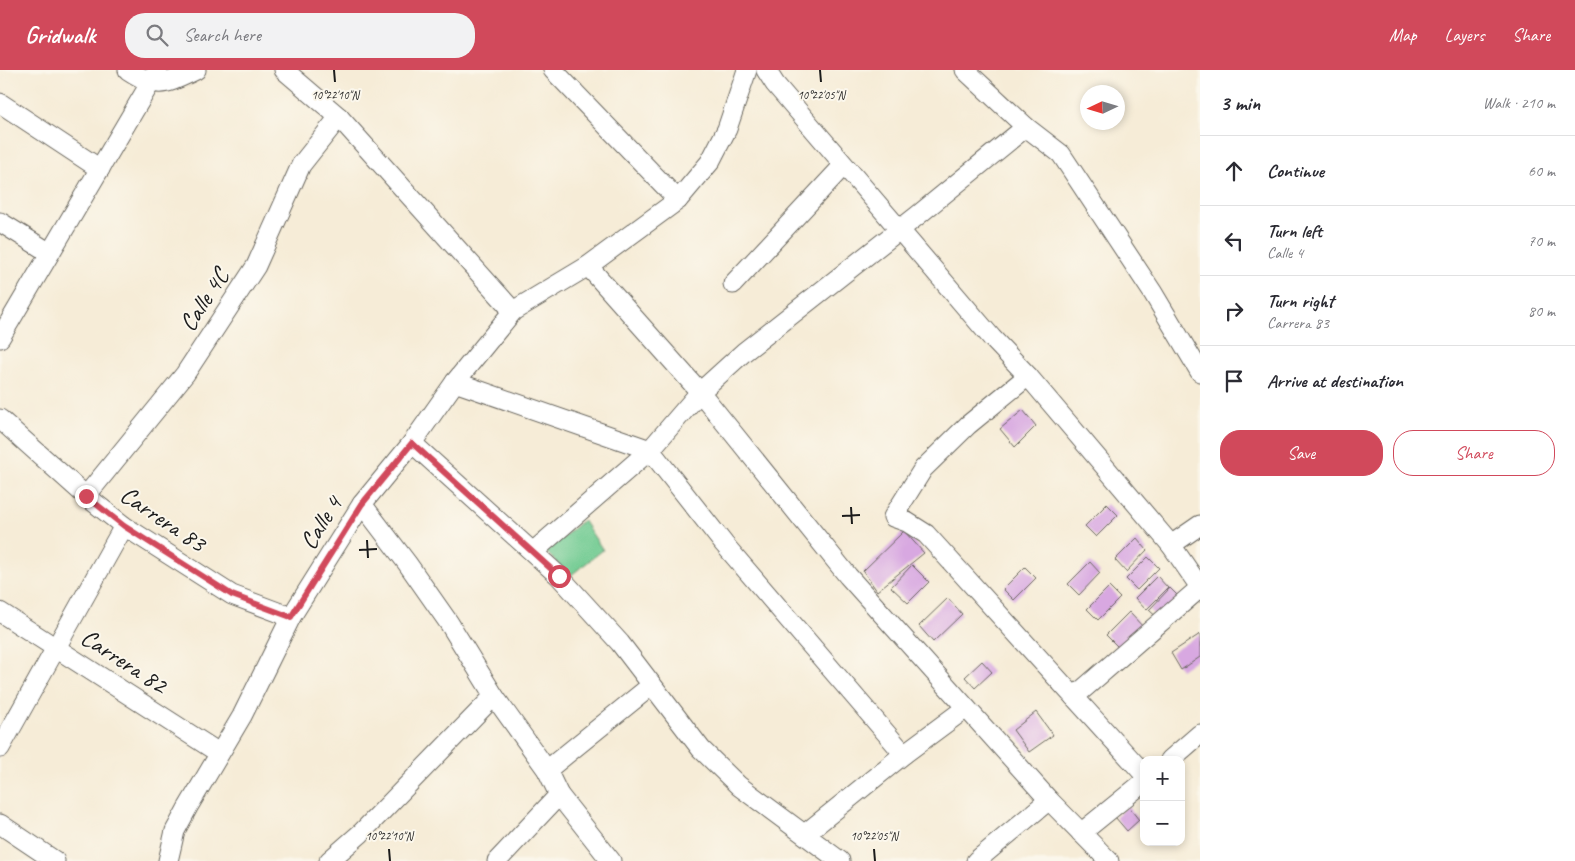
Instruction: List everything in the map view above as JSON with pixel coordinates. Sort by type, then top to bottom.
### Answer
[{"type":"street","points":[[128,70],[172,81],[196,70]]},
{"type":"street","points":[[284,70],[339,117],[513,311]]},
{"type":"street","points":[[552,70],[678,200]]},
{"type":"street","name":"Calle 4","points":[[168,861],[175,831],[242,716],[291,617],[362,504],[412,443],[455,382],[513,311],[588,266],[678,200],[710,162],[728,129],[747,70]]},
{"type":"street","points":[[766,70],[775,84],[843,166],[992,338],[1028,376],[1171,545],[1200,588],[1074,698]]},
{"type":"street","points":[[964,70],[1026,127],[1062,154],[1143,279],[1200,372]]},
{"type":"street","points":[[2,332],[154,77]]},
{"type":"street","points":[[0,103],[100,169]]},
{"type":"street","name":"Calle 4C","points":[[86,496],[185,374],[256,266],[301,165],[339,117]]},
{"type":"street","points":[[534,551],[650,450],[700,392],[744,352],[900,230],[1026,127]]},
{"type":"street","points":[[733,284],[843,166]]},
{"type":"street","points":[[0,222],[50,253]]},
{"type":"street","points":[[588,266],[700,392],[848,576],[1049,800],[1109,861]]},
{"type":"street","points":[[1028,376],[968,425],[923,469],[893,517],[907,522],[926,534],[1140,770]]},
{"type":"street","points":[[455,382],[650,450],[724,544],[904,754]]},
{"type":"street","name":"Carrera 83","points":[[0,419],[86,496],[124,526],[232,595],[291,617]]},
{"type":"street","points":[[412,443],[534,551],[620,643],[701,749],[739,786],[840,861]]},
{"type":"street","points":[[362,504],[408,563],[449,623],[494,696],[548,770],[559,795],[611,861]]},
{"type":"street","points":[[1171,545],[1200,525]]},
{"type":"street","points":[[0,748],[124,526]]},
{"type":"street","name":"Carrera 82","points":[[0,612],[57,646],[219,753]]},
{"type":"street","points":[[548,770],[652,685]]},
{"type":"street","points":[[329,861],[361,833],[494,696]]},
{"type":"street","points":[[805,834],[904,754],[966,708]]},
{"type":"street","points":[[1175,756],[1200,734]]},
{"type":"street","points":[[1081,833],[1140,785]]},
{"type":"street","points":[[497,861],[559,795]]},
{"type":"street","points":[[976,861],[1049,800]]},
{"type":"street","points":[[0,824],[55,861]]},
{"type":"green space","points":[[583,520],[603,550],[570,576],[546,552]]},
{"type":"building","points":[[1023,410],[1036,426],[1015,447],[1000,429]]},
{"type":"building","points":[[1107,504],[1118,515],[1096,537],[1085,526]]},
{"type":"building","points":[[904,531],[924,553],[877,591],[863,571]]},
{"type":"building","points":[[1137,538],[1147,550],[1126,572],[1115,560]]},
{"type":"building","points":[[1148,557],[1159,568],[1137,590],[1126,579]]},
{"type":"building","points":[[1090,562],[1100,573],[1079,595],[1068,584]]},
{"type":"building","points":[[912,565],[929,582],[908,603],[891,587]]},
{"type":"building","points":[[1025,567],[1036,578],[1014,600],[1003,589]]},
{"type":"building","points":[[1157,576],[1168,588],[1146,610],[1135,598]]},
{"type":"building","points":[[1109,587],[1120,598],[1098,620],[1087,609]]},
{"type":"building","points":[[1170,588],[1181,599],[1160,620],[1149,610]]},
{"type":"building","points":[[948,598],[962,614],[933,642],[919,626]]},
{"type":"building","points":[[1129,612],[1146,630],[1123,652],[1106,635]]},
{"type":"building","points":[[1200,634],[1200,657],[1181,670],[1171,653]]},
{"type":"building","points":[[982,661],[992,672],[975,688],[965,677]]},
{"type":"building","points":[[1036,712],[1053,735],[1029,752],[1013,730]]},
{"type":"building","points":[[1128,806],[1139,820],[1127,831],[1115,817]]},
{"type":"route","points":[[86,496],[124,526],[232,595],[291,617],[362,504],[412,443],[534,551],[559,576]]}]
